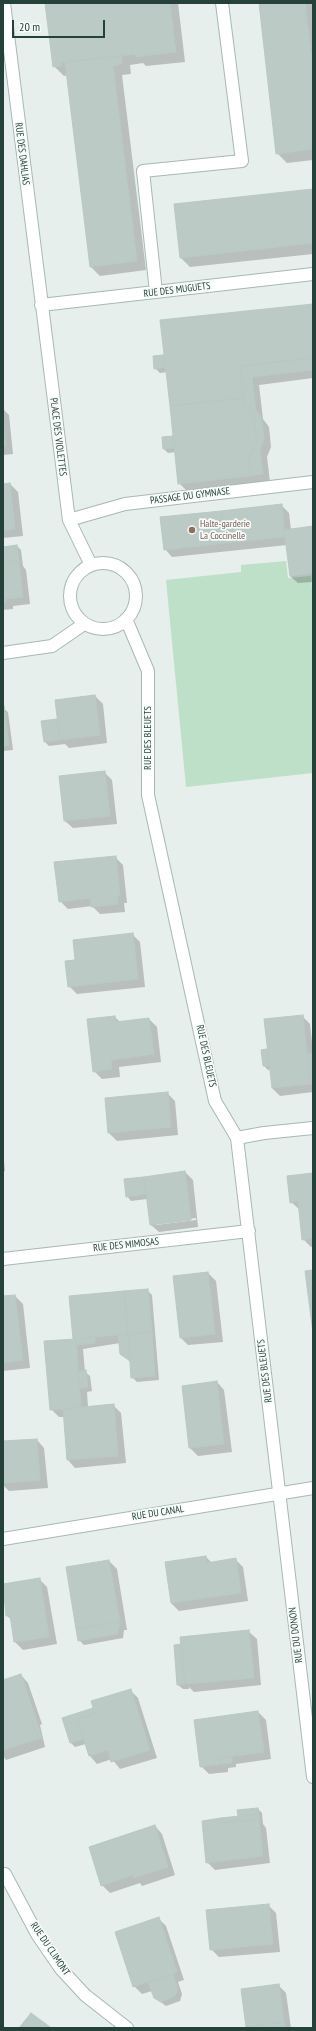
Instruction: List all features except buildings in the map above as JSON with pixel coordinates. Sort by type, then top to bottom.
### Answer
[{"type":"street","name":"RUE DES DAHLIAS","points":[[4,3],[41,305]]},
{"type":"street","points":[[156,292],[143,171],[242,161],[222,3]]},
{"type":"street","name":"RUE DES MUGUETS","points":[[41,305],[313,274]]},
{"type":"street","name":"PLACE DES VIOLETTES","points":[[41,305],[69,520],[91,565]]},
{"type":"street","name":"PASSAGE DU GYMNASE","points":[[69,520],[125,504],[313,482]]},
{"type":"street","points":[[105,563],[116,566],[130,577],[135,587],[136,602],[133,611],[126,619],[117,626],[108,629],[97,629],[84,624],[70,606],[70,591],[75,578],[83,569],[91,565],[105,563]]},
{"type":"street","name":"RUE DES BLEUETS","points":[[126,619],[148,671],[148,795],[215,1101],[237,1138],[279,1493]]},
{"type":"street","points":[[3,653],[52,646],[84,624]]},
{"type":"street","points":[[237,1138],[264,1133],[313,1128]]},
{"type":"street","name":"RUE DES MIMOSAS","points":[[3,1259],[249,1231]]},
{"type":"street","name":"RUE DU CANAL","points":[[3,1539],[313,1488]]},
{"type":"street","name":"RUE DU DONON","points":[[279,1493],[313,1777]]},
{"type":"street","name":"RUE DU CLIMONT","points":[[5,1874],[37,1934],[61,1969],[85,1995],[127,2028]]},
{"type":"green space","points":[[286,561],[288,578],[311,576],[313,600],[313,773],[186,787],[166,580],[241,572],[241,565]]},
{"type":"place","name":"Halte-garderie La Coccinelle","points":[[192,530]]}]
